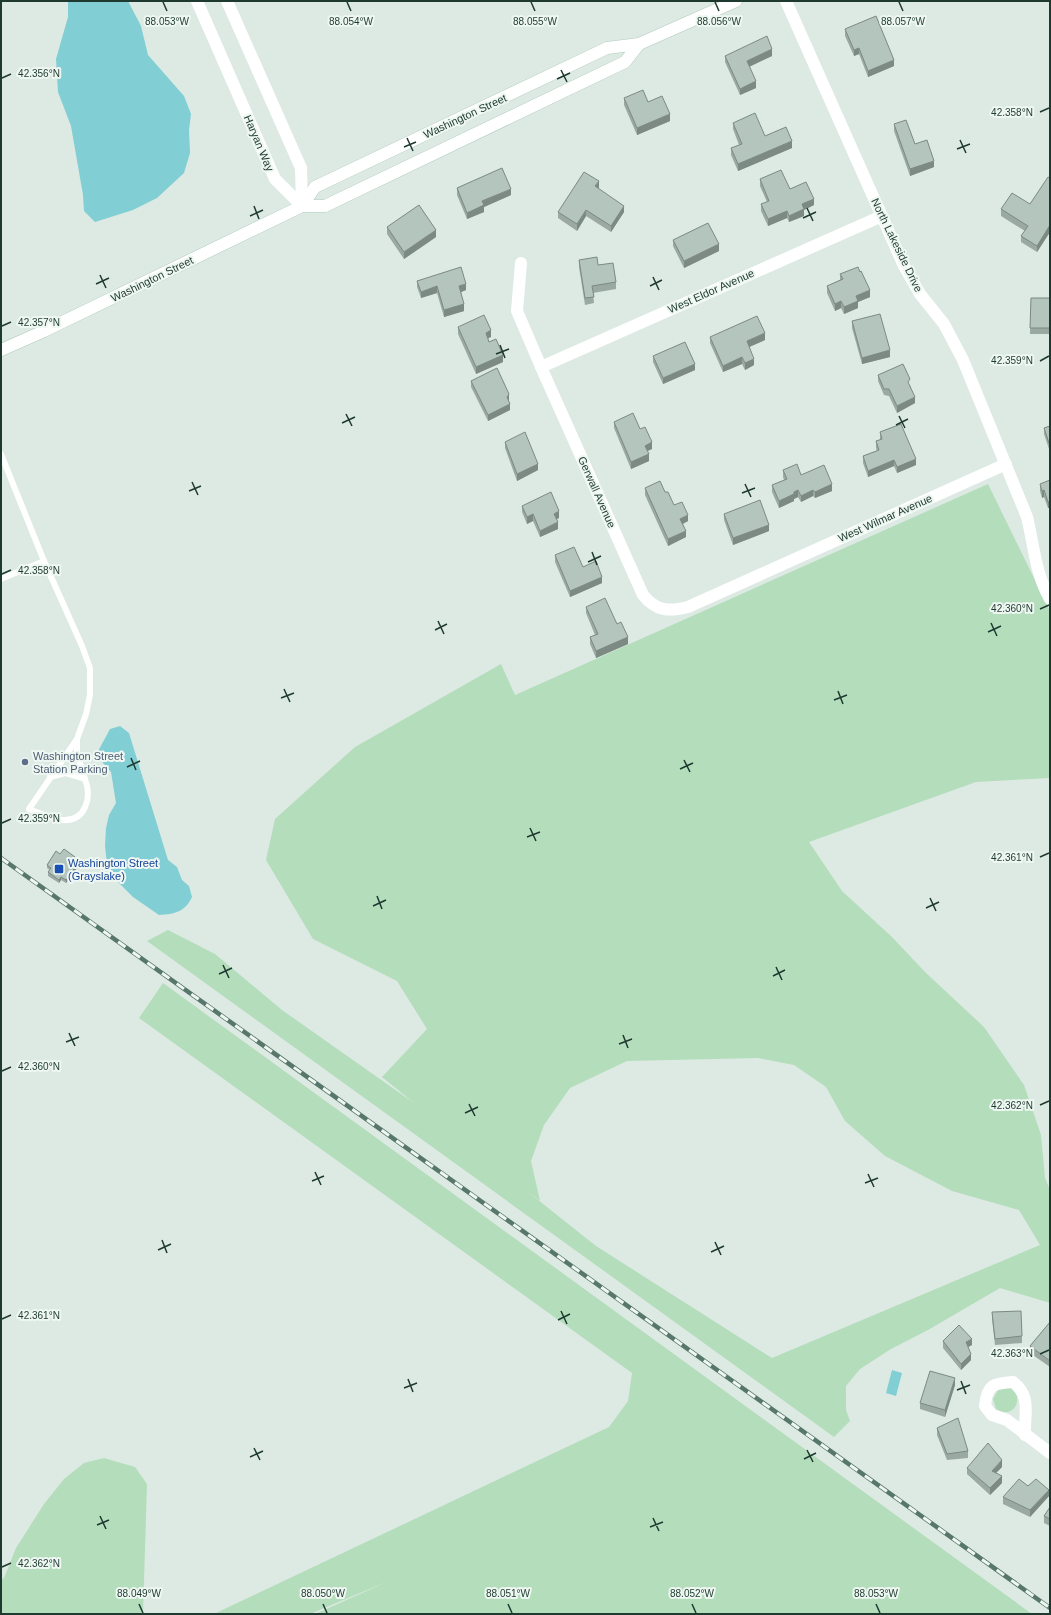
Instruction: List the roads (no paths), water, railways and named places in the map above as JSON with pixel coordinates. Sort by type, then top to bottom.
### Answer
[{"type":"street","name":"Haryan Way","points":[[196,1],[275,179],[302,206]]},
{"type":"street","points":[[227,1],[301,168],[302,206]]},
{"type":"street","name":"Washington Street","points":[[302,206],[315,187],[607,48],[639,44],[736,1]]},
{"type":"street","name":"North Lakeside Drive","points":[[786,1],[904,266],[920,294],[944,324],[963,360],[1027,517],[1031,533],[1033,553],[1044,589],[1050,599]]},
{"type":"street","name":"Washington Street","points":[[1,350],[44,331],[302,206],[325,206],[625,62],[639,44]]},
{"type":"street","name":"West Eldor Avenue","points":[[541,367],[882,216]]},
{"type":"street","name":"Gerwall Avenue","points":[[521,263],[517,311],[643,595],[648,602],[655,607],[675,610],[688,607],[764,573]]},
{"type":"street","name":"West Wilmar Avenue","points":[[764,573],[1006,464]]},
{"type":"street","points":[[1024,1435],[1026,1399],[1021,1388],[1013,1382],[1000,1383],[991,1386],[986,1395],[985,1406],[992,1415],[1007,1420],[1024,1435],[1050,1453]]},
{"type":"lane","points":[[1,454],[44,561],[82,646],[90,668],[89,701],[77,739],[29,809],[53,819],[64,820],[75,818],[84,809],[88,801],[89,787],[78,752],[77,739]]},
{"type":"lane","points":[[1,579],[44,561]]},
{"type":"lane","points":[[50,777],[65,773],[86,779]]},
{"type":"water","points":[[68,1],[128,1],[141,26],[148,55],[184,96],[191,114],[189,130],[190,153],[184,173],[157,198],[133,210],[95,222],[84,211],[83,195],[71,126],[58,92],[56,59],[68,17]]},
{"type":"water","points":[[120,726],[129,733],[168,860],[177,867],[182,880],[189,886],[192,897],[183,909],[175,913],[159,915],[133,897],[118,882],[107,864],[105,846],[106,828],[109,815],[116,803],[111,772],[96,755],[110,729]]},
{"type":"water","points":[[892,1370],[902,1373],[896,1396],[886,1393]]},
{"type":"railway","points":[[1,858],[1050,1608]]},
{"type":"place","name":"Washington Street Station Parking","points":[[25,762]]},
{"type":"place","name":"Washington Street (Grayslake)","points":[[59,869]]}]
